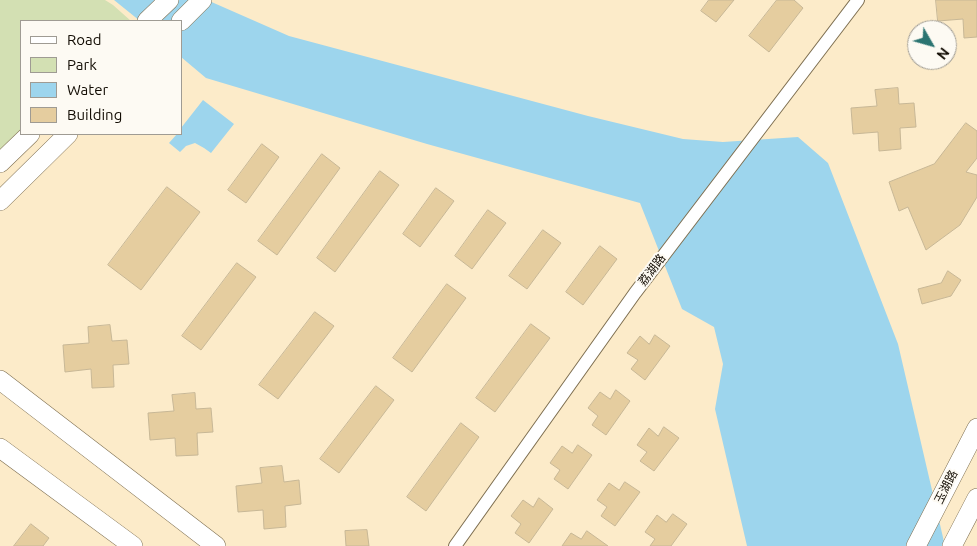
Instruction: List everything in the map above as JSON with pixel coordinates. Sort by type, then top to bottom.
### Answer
[{"type":"main road","points":[[148,20],[169,0]]},
{"type":"main road","points":[[182,20],[202,0]]},
{"type":"main road","points":[[0,163],[29,135]]},
{"type":"main road","points":[[0,201],[67,135]]},
{"type":"main road","points":[[0,380],[216,546]]},
{"type":"main road","name":"玉湖路","points":[[916,546],[977,428]]},
{"type":"main road","points":[[0,448],[133,546]]},
{"type":"main road","points":[[952,546],[977,498]]},
{"type":"street","name":"荔湖路","points":[[455,546],[634,293],[858,0]]},
{"type":"green space","points":[[0,0],[105,0],[113,5],[130,20],[20,20],[20,130],[0,150]]},
{"type":"water","points":[[114,0],[207,0],[289,36],[588,116],[683,139],[723,142],[798,137],[828,163],[898,344],[945,546],[747,546],[715,409],[723,364],[714,327],[682,309],[640,203],[427,144],[206,78],[182,58],[182,20],[139,20]]},
{"type":"water","points":[[203,100],[234,124],[211,153],[195,143],[186,146],[180,152],[169,143],[176,135],[182,135],[182,127]]},
{"type":"building","points":[[709,0],[734,0],[716,22],[701,11]]},
{"type":"building","points":[[777,0],[794,0],[803,8],[769,52],[749,36]]},
{"type":"building","points":[[936,0],[977,0],[977,37],[964,38],[963,19],[938,20]]},
{"type":"building","points":[[898,88],[899,104],[914,103],[916,127],[900,128],[901,149],[879,151],[878,132],[853,134],[851,108],[877,106],[875,90]]},
{"type":"building","points":[[966,123],[977,131],[977,158],[966,172],[977,175],[977,197],[960,225],[926,250],[908,207],[899,211],[889,182],[934,164]]},
{"type":"building","points":[[262,144],[279,157],[246,203],[228,190]]},
{"type":"building","points":[[322,154],[340,168],[277,255],[258,241]]},
{"type":"building","points":[[380,171],[399,185],[335,272],[317,258]]},
{"type":"building","points":[[167,187],[200,212],[141,290],[108,265]]},
{"type":"building","points":[[436,188],[454,201],[420,247],[403,234]]},
{"type":"building","points":[[488,210],[506,223],[472,269],[455,256]]},
{"type":"building","points":[[543,230],[561,243],[527,289],[509,276]]},
{"type":"building","points":[[600,246],[617,259],[583,305],[566,292]]},
{"type":"building","points":[[237,263],[256,277],[201,350],[182,336]]},
{"type":"building","points":[[948,271],[961,280],[951,296],[922,304],[918,289],[941,283]]},
{"type":"building","points":[[447,284],[466,298],[412,372],[393,358]]},
{"type":"building","points":[[315,312],[334,326],[278,399],[259,385]]},
{"type":"building","points":[[531,324],[550,338],[495,412],[476,398]]},
{"type":"building","points":[[110,325],[112,341],[127,340],[129,364],[113,365],[114,387],[92,388],[91,369],[65,372],[63,345],[89,343],[88,327]]},
{"type":"building","points":[[655,335],[670,346],[645,380],[631,369],[638,360],[627,353],[640,336],[649,344]]},
{"type":"building","points":[[376,386],[394,400],[339,473],[320,459]]},
{"type":"building","points":[[616,390],[630,401],[606,435],[592,425],[598,416],[588,408],[600,392],[610,399]]},
{"type":"building","points":[[195,393],[196,409],[211,408],[213,432],[197,433],[198,455],[176,456],[175,438],[150,440],[148,413],[174,411],[172,395]]},
{"type":"building","points":[[461,423],[479,437],[426,511],[407,497]]},
{"type":"building","points":[[664,427],[679,438],[654,471],[640,461],[647,452],[637,445],[649,428],[658,436]]},
{"type":"building","points":[[578,445],[592,455],[568,489],[554,479],[560,470],[550,463],[562,446],[572,453]]},
{"type":"building","points":[[282,466],[284,482],[299,480],[301,504],[285,506],[286,527],[264,529],[263,510],[238,512],[236,486],[262,483],[260,468]]},
{"type":"building","points":[[625,482],[640,492],[615,526],[601,516],[607,507],[597,500],[609,483],[619,490]]},
{"type":"building","points":[[539,498],[553,509],[529,543],[515,533],[521,524],[511,516],[523,500],[533,507]]},
{"type":"building","points":[[673,514],[687,524],[671,546],[650,546],[655,539],[645,532],[657,515],[666,522]]},
{"type":"building","points":[[31,524],[49,538],[43,546],[14,546]]},
{"type":"building","points":[[367,530],[369,546],[346,546],[345,531]]},
{"type":"building","points":[[587,531],[608,546],[562,546],[571,533],[581,539]]}]
